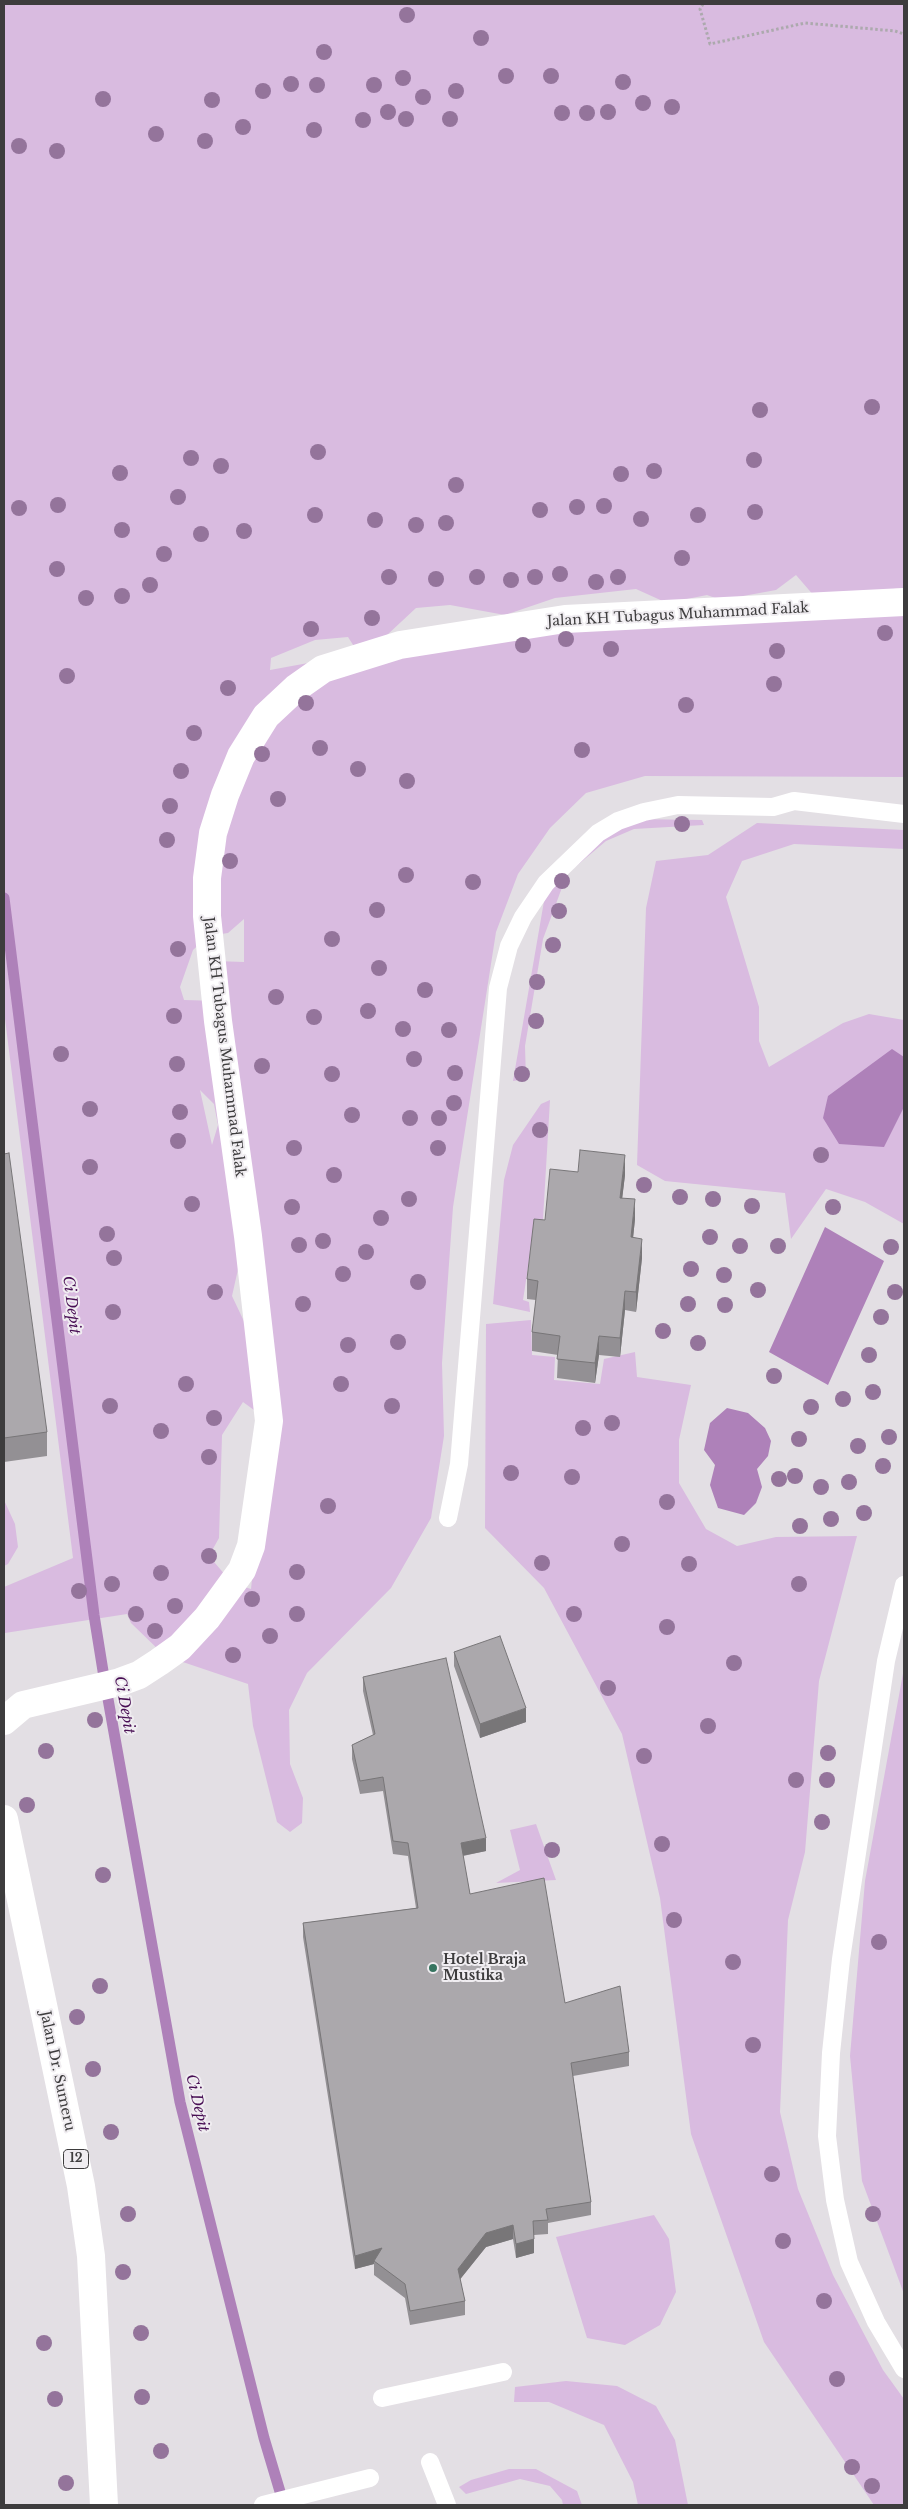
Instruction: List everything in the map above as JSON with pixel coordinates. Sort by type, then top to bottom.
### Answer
[{"type":"main road","name":"Jalan KH Tubagus Muhammad Falak","points":[[10,1708],[120,1682],[139,1675],[192,1636],[242,1570],[251,1546],[270,1420],[248,1236],[218,1021],[207,916],[207,878],[213,832],[225,795],[241,756],[266,716],[296,688],[323,669],[400,645],[565,619],[904,602]]},
{"type":"main road","name":"Jalan Dr. Sumeru","points":[[4,1819],[81,2186],[91,2256],[104,2505]]},
{"type":"lane","points":[[448,1518],[459,1464],[498,988],[509,946],[523,917],[546,883],[598,833],[618,821],[644,812],[678,805],[773,807],[794,801],[904,814]]},
{"type":"lane","points":[[904,1585],[886,1661],[841,1959],[831,2053],[827,2136],[835,2200],[849,2262],[876,2322],[904,2369]]},
{"type":"lane","points":[[382,2398],[503,2372]]},
{"type":"lane","points":[[430,2462],[447,2505]]},
{"type":"lane","points":[[263,2505],[370,2478]]},
{"type":"path","points":[[704,4],[700,10],[710,44],[806,23],[895,31],[904,34]]},
{"type":"shaded area","points":[[4,4],[904,4],[904,588],[815,597],[796,575],[776,590],[721,600],[707,595],[667,603],[636,589],[555,598],[505,615],[450,605],[416,608],[372,649],[357,651],[348,637],[315,640],[271,658],[270,670],[341,657],[485,637],[904,609],[904,777],[645,776],[586,793],[550,828],[518,874],[496,932],[453,1207],[442,1363],[444,1436],[431,1518],[391,1588],[307,1673],[289,1710],[290,1764],[303,1798],[302,1823],[290,1832],[277,1822],[253,1726],[248,1684],[165,1656],[131,1623],[127,1614],[5,1633],[4,1587],[73,1558],[4,1011]],"holes":[[[244,919],[244,962],[215,961],[218,1001],[184,1000],[180,987],[193,950],[208,936],[228,933]],[[200,1090],[214,1104],[218,1125],[212,1145]],[[245,1238],[250,1334],[232,1296]],[[243,1402],[269,1421],[251,1589],[232,1583],[209,1556],[219,1538],[222,1435]]]},
{"type":"shaded area","points":[[632,819],[702,820],[704,825],[634,829],[606,841],[567,874],[543,939],[525,1046],[526,1079],[513,1081],[548,878]]},
{"type":"shaded area","points":[[757,823],[904,830],[904,849],[794,844],[742,861],[726,897],[759,1007],[759,1041],[769,1067],[843,1023],[869,1014],[904,1020],[904,1224],[865,1202],[826,1189],[791,1239],[785,1193],[665,1181],[637,1165],[646,908],[656,861],[708,855]]},
{"type":"shaded area","points":[[892,1049],[904,1057],[904,1107],[884,1147],[839,1144],[823,1118],[828,1096]]},
{"type":"shaded area","points":[[550,1100],[542,1236],[533,1235],[523,1300],[529,1302],[530,1312],[493,1304],[504,1180],[513,1145],[541,1104]]},
{"type":"shaded area","points":[[825,1227],[884,1261],[828,1385],[769,1352]]},
{"type":"shaded area","points":[[531,1320],[532,1355],[555,1357],[554,1380],[600,1384],[604,1359],[635,1352],[637,1377],[691,1385],[679,1440],[679,1483],[706,1529],[737,1546],[776,1537],[857,1536],[819,1681],[805,1852],[788,1920],[780,2112],[798,2189],[833,2275],[883,2370],[904,2399],[904,2505],[874,2505],[764,2342],[691,2134],[660,1898],[622,1734],[544,1588],[485,1528],[486,1324]]},
{"type":"shaded area","points":[[727,1408],[748,1413],[765,1428],[771,1441],[768,1456],[757,1469],[762,1487],[756,1503],[744,1515],[718,1508],[710,1485],[715,1465],[704,1450],[710,1423]]},
{"type":"shaded area","points":[[4,1500],[15,1524],[18,1547],[8,1564],[4,1566]]},
{"type":"shaded area","points":[[904,1668],[904,2294],[862,2181],[850,2056],[865,1881]]},
{"type":"shaded area","points":[[536,1824],[556,1880],[496,1883],[520,1870],[510,1830]]},
{"type":"shaded area","points":[[654,2215],[669,2239],[676,2292],[660,2325],[625,2345],[587,2338],[556,2237]]},
{"type":"shaded area","points":[[566,2381],[617,2386],[656,2406],[675,2440],[688,2505],[638,2505],[633,2482],[604,2425],[549,2402],[514,2402],[515,2387]]},
{"type":"shaded area","points":[[509,2469],[536,2469],[577,2491],[582,2505],[563,2505],[562,2500],[550,2486],[520,2479],[466,2494],[459,2487],[471,2480]]},
{"type":"building","points":[[580,1150],[625,1155],[620,1198],[635,1199],[631,1237],[642,1239],[636,1292],[625,1291],[620,1338],[599,1336],[595,1363],[557,1359],[560,1336],[532,1332],[538,1281],[527,1279],[534,1219],[545,1220],[550,1169],[578,1172]]},
{"type":"building","points":[[9,1153],[47,1432],[4,1438],[4,1154]]},
{"type":"building","points":[[500,1636],[526,1708],[480,1724],[454,1652]]},
{"type":"building","name":"Hotel Braja Mustika","points":[[446,1658],[486,1838],[461,1843],[470,1894],[544,1878],[565,2003],[620,1986],[629,2052],[571,2063],[591,2202],[546,2209],[548,2220],[533,2221],[534,2239],[516,2244],[513,2225],[486,2233],[458,2269],[465,2301],[410,2311],[405,2284],[374,2261],[382,2248],[355,2256],[303,1923],[418,1908],[408,1843],[393,1841],[383,1777],[360,1781],[352,1745],[375,1734],[363,1677]]},
{"type":"waterway","name":"Ci Depit","points":[[4,898],[94,1615],[103,1671],[180,2102],[264,2438],[284,2505]]},
{"type":"place","name":"Hotel Braja Mustika","points":[[433,1968]]}]
